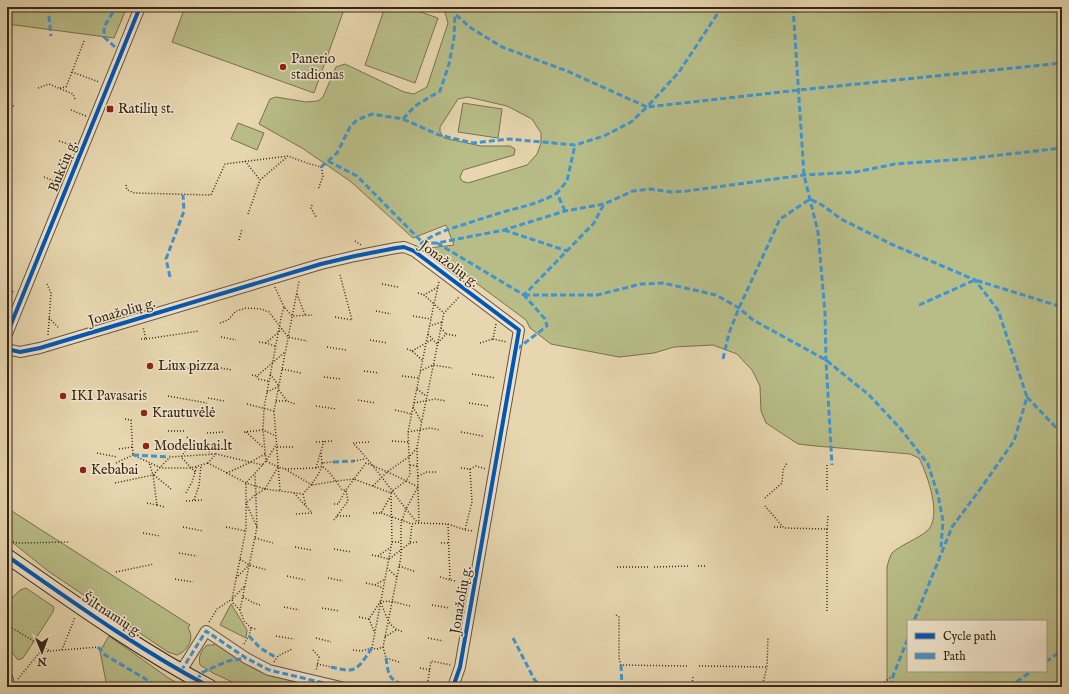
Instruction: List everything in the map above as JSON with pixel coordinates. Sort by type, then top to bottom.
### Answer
[{"type":"street","name":"Bukčių g.","points":[[7,334],[140,7]]},
{"type":"street","name":"Jonažolių g.","points":[[7,349],[20,352],[26,351],[300,271],[372,252],[404,247],[414,251],[498,314],[519,330],[517,349],[460,666],[453,687]]},
{"type":"street","name":"Šiltnamių g.","points":[[8,559],[79,607],[181,671],[210,687]]},
{"type":"street","points":[[181,671],[206,631],[269,670],[342,687]]},
{"type":"path","points":[[58,88],[66,87],[84,41]]},
{"type":"path","points":[[72,72],[108,86]]},
{"type":"path","points":[[38,88],[49,84],[73,94],[75,99]]},
{"type":"path","points":[[7,104],[14,106]]},
{"type":"path","points":[[71,110],[94,119]]},
{"type":"path","points":[[59,140],[82,150]]},
{"type":"path","points":[[248,214],[260,180],[288,156]]},
{"type":"path","points":[[126,185],[127,190],[135,193],[211,195],[225,164],[288,156],[321,166],[323,176],[318,190]]},
{"type":"path","points":[[245,161],[260,180]]},
{"type":"path","points":[[44,177],[67,186]]},
{"type":"path","points":[[312,205],[311,208],[316,217]]},
{"type":"path","points":[[239,240],[242,229]]},
{"type":"path","points":[[355,241],[361,245]]},
{"type":"path","points":[[280,490],[274,411],[300,271]]},
{"type":"path","points":[[391,492],[406,481],[410,475],[408,432],[429,326],[442,272]]},
{"type":"path","points":[[335,317],[352,320],[340,274]]},
{"type":"path","points":[[272,279],[284,307],[292,316]]},
{"type":"path","points":[[47,284],[51,293],[48,336]]},
{"type":"path","points":[[382,284],[398,287]]},
{"type":"path","points":[[424,295],[438,287]]},
{"type":"path","points":[[419,523],[417,448],[437,344],[444,313],[466,290]]},
{"type":"path","points":[[296,293],[305,315]]},
{"type":"path","points":[[418,294],[424,295],[444,313]]},
{"type":"path","points":[[266,461],[263,430],[264,408],[279,326],[284,307]]},
{"type":"path","points":[[220,322],[228,320],[236,310],[246,308],[261,309],[269,312],[288,337],[307,340]]},
{"type":"path","points":[[376,311],[391,314]]},
{"type":"path","points":[[493,339],[498,314]]},
{"type":"path","points":[[292,316],[312,315]]},
{"type":"path","points":[[413,316],[431,319]]},
{"type":"path","points":[[49,318],[59,328]]},
{"type":"path","points":[[141,318],[146,339]]},
{"type":"path","points":[[429,326],[442,322]]},
{"type":"path","points":[[480,343],[493,339],[511,342],[514,327]]},
{"type":"path","points":[[441,328],[446,334],[458,336]]},
{"type":"path","points":[[266,343],[282,329]]},
{"type":"path","points":[[141,339],[199,331]]},
{"type":"path","points":[[428,334],[437,344]]},
{"type":"path","points":[[437,344],[446,334]]},
{"type":"path","points":[[220,337],[236,340]]},
{"type":"path","points":[[412,351],[433,339]]},
{"type":"path","points":[[370,340],[387,343]]},
{"type":"path","points":[[259,342],[276,346]]},
{"type":"path","points":[[327,347],[346,350]]},
{"type":"path","points":[[407,349],[412,351],[422,360]]},
{"type":"path","points":[[258,376],[285,352]]},
{"type":"path","points":[[420,371],[433,365],[452,368]]},
{"type":"path","points":[[176,366],[192,369]]},
{"type":"path","points":[[215,366],[232,370]]},
{"type":"path","points":[[282,369],[301,373]]},
{"type":"path","points":[[364,371],[379,373]]},
{"type":"path","points":[[270,374],[279,386]]},
{"type":"path","points":[[472,374],[495,378]]},
{"type":"path","points":[[252,375],[258,376],[258,379],[269,381]]},
{"type":"path","points":[[402,376],[419,378]]},
{"type":"path","points":[[324,377],[341,379]]},
{"type":"path","points":[[267,392],[279,386]]},
{"type":"path","points":[[278,389],[287,401]]},
{"type":"path","points":[[417,389],[427,396]]},
{"type":"path","points":[[168,396],[207,403]]},
{"type":"path","points":[[208,398],[224,401]]},
{"type":"path","points":[[414,403],[426,402],[435,399],[446,401]]},
{"type":"path","points":[[358,400],[375,403]]},
{"type":"path","points":[[276,401],[287,401],[295,404]]},
{"type":"path","points":[[469,403],[489,406]]},
{"type":"path","points":[[247,404],[274,411]]},
{"type":"path","points":[[316,406],[336,409]]},
{"type":"path","points":[[413,407],[422,421]]},
{"type":"path","points":[[395,410],[412,414]]},
{"type":"path","points":[[125,419],[131,420],[133,455]]},
{"type":"path","points":[[408,432],[430,428],[440,430]]},
{"type":"path","points":[[168,431],[186,430]]},
{"type":"path","points":[[265,449],[245,432],[263,430],[276,436]]},
{"type":"path","points":[[207,434],[224,432]]},
{"type":"path","points":[[461,432],[483,436]]},
{"type":"path","points":[[187,437],[190,443]]},
{"type":"path","points":[[203,444],[207,440]]},
{"type":"path","points":[[316,468],[324,441]]},
{"type":"path","points":[[316,442],[332,441]]},
{"type":"path","points":[[392,441],[409,442]]},
{"type":"path","points":[[369,442],[353,443],[374,466],[391,492],[419,523]]},
{"type":"path","points":[[190,443],[203,444],[212,454]]},
{"type":"path","points":[[181,457],[190,443]]},
{"type":"path","points":[[256,629],[251,628],[244,621],[240,610],[233,603],[232,599],[246,531],[246,483],[263,465],[276,444]]},
{"type":"path","points":[[119,449],[132,447]]},
{"type":"path","points":[[277,447],[293,447]]},
{"type":"path","points":[[373,486],[387,472],[410,456],[417,448]]},
{"type":"path","points":[[303,494],[312,485],[319,474],[322,466],[321,450]]},
{"type":"path","points":[[97,453],[117,457]]},
{"type":"path","points":[[363,453],[366,463],[418,487]]},
{"type":"path","points":[[116,463],[133,455],[161,468],[191,468],[208,463],[216,454]]},
{"type":"path","points":[[115,483],[154,475],[170,457],[216,454],[263,465]]},
{"type":"path","points":[[227,473],[265,454]]},
{"type":"path","points":[[181,457],[195,472]]},
{"type":"path","points":[[354,461],[364,459]]},
{"type":"path","points":[[266,461],[285,469],[312,485],[354,479],[391,492]]},
{"type":"path","points":[[149,462],[154,475],[157,505]]},
{"type":"path","points":[[322,463],[333,462]]},
{"type":"path","points":[[208,463],[246,483],[265,489],[303,494]]},
{"type":"path","points":[[334,504],[338,504],[346,490],[366,463]]},
{"type":"path","points":[[765,498],[782,484],[783,470],[788,463]]},
{"type":"path","points":[[194,500],[199,486],[201,465]]},
{"type":"path","points":[[410,465],[418,466]]},
{"type":"path","points":[[827,465],[827,490]]},
{"type":"path","points":[[186,494],[197,466]]},
{"type":"path","points":[[285,469],[316,468],[322,466]]},
{"type":"path","points":[[322,466],[330,472],[342,490],[346,490]]},
{"type":"path","points":[[461,468],[470,469],[476,466],[495,472]]},
{"type":"path","points":[[246,503],[265,489],[278,467]]},
{"type":"path","points":[[465,530],[472,502],[470,469]]},
{"type":"path","points":[[418,476],[427,472],[438,472]]},
{"type":"path","points":[[240,610],[257,527],[255,474]]},
{"type":"path","points":[[154,475],[171,490]]},
{"type":"path","points":[[398,662],[386,658],[383,647],[399,566],[401,524],[406,510],[418,487]]},
{"type":"path","points":[[334,520],[348,501],[346,490]]},
{"type":"path","points":[[293,492],[312,513],[295,514]]},
{"type":"path","points":[[372,648],[392,542],[391,492]]},
{"type":"path","points":[[303,494],[306,506]]},
{"type":"path","points":[[381,513],[391,496]]},
{"type":"path","points":[[186,501],[203,500]]},
{"type":"path","points":[[147,503],[165,507]]},
{"type":"path","points":[[246,503],[257,527]]},
{"type":"path","points":[[765,506],[782,527]]},
{"type":"path","points":[[373,513],[381,513],[412,524],[448,524],[465,530],[484,531]]},
{"type":"path","points":[[337,516],[351,516]]},
{"type":"path","points":[[827,611],[828,516]]},
{"type":"path","points":[[410,542],[412,524]]},
{"type":"path","points":[[448,524],[450,580]]},
{"type":"path","points":[[183,527],[204,531]]},
{"type":"path","points":[[226,527],[246,531]]},
{"type":"path","points":[[774,527],[827,529]]},
{"type":"path","points":[[143,533],[160,536]]},
{"type":"path","points":[[255,538],[273,543]]},
{"type":"path","points":[[7,541],[20,543],[70,542]]},
{"type":"path","points":[[392,542],[401,542]]},
{"type":"path","points":[[389,559],[410,542],[418,542]]},
{"type":"path","points":[[441,543],[449,543]]},
{"type":"path","points":[[295,547],[311,550]]},
{"type":"path","points":[[378,556],[391,547]]},
{"type":"path","points":[[334,549],[351,552]]},
{"type":"path","points":[[179,553],[197,556]]},
{"type":"path","points":[[372,555],[389,559]]},
{"type":"path","points":[[240,559],[249,565],[267,570]]},
{"type":"path","points":[[116,572],[154,564]]},
{"type":"path","points":[[236,578],[249,565]]},
{"type":"path","points":[[399,566],[416,572]]},
{"type":"path","points":[[654,567],[690,566]]},
{"type":"path","points":[[698,566],[705,566]]},
{"type":"path","points":[[617,568],[648,567]]},
{"type":"path","points":[[387,568],[397,577]]},
{"type":"path","points":[[287,576],[305,580]]},
{"type":"path","points":[[440,577],[455,581]]},
{"type":"path","points":[[328,578],[343,581]]},
{"type":"path","points":[[175,579],[194,582]]},
{"type":"path","points":[[375,585],[385,579]]},
{"type":"path","points":[[366,583],[383,588]]},
{"type":"path","points":[[207,625],[217,609],[232,599],[245,586]]},
{"type":"path","points":[[243,597],[260,605]]},
{"type":"path","points":[[369,619],[380,602],[392,600],[398,604],[410,606]]},
{"type":"path","points":[[380,602],[388,621],[396,630],[404,632]]},
{"type":"path","points":[[432,605],[449,608]]},
{"type":"path","points":[[62,650],[79,607]]},
{"type":"path","points":[[284,607],[299,610]]},
{"type":"path","points":[[322,608],[339,611]]},
{"type":"path","points":[[616,615],[619,617],[619,658],[621,665],[687,666]]},
{"type":"path","points":[[359,617],[369,619]]},
{"type":"path","points":[[369,619],[375,632]]},
{"type":"path","points":[[7,625],[50,651]]},
{"type":"path","points":[[238,652],[249,636],[251,628]]},
{"type":"path","points":[[385,637],[396,630]]},
{"type":"path","points":[[276,636],[294,639]]},
{"type":"path","points":[[316,638],[331,642]]},
{"type":"path","points":[[428,638],[443,641]]},
{"type":"path","points":[[762,687],[767,667],[768,638]]},
{"type":"path","points":[[11,682],[40,652],[98,647]]},
{"type":"path","points":[[353,650],[361,651],[383,647]]},
{"type":"path","points":[[269,670],[278,656],[292,649]]},
{"type":"path","points":[[313,650],[319,656],[314,681]]},
{"type":"path","points":[[427,687],[431,661],[460,666]]},
{"type":"path","points":[[317,664],[331,667]]},
{"type":"path","points":[[699,666],[767,667]]},
{"type":"path","points":[[420,668],[430,670]]},
{"type":"path","points":[[692,687],[693,675]]},
{"type":"path","points":[[877,687],[893,676]]},
{"type":"path","points":[[499,684],[641,687]]},
{"type":"path","points":[[726,687],[757,687]]},
{"type":"green space","points":[[7,7],[127,7],[114,38],[7,24]]},
{"type":"green space","name":"Panerio stadionas","points":[[185,7],[345,7],[314,93],[172,42]]},
{"type":"green space","points":[[385,7],[406,7],[438,18],[415,83],[365,65]]},
{"type":"green space","points":[[442,7],[1062,7],[1062,687],[887,687],[887,565],[892,553],[927,531],[932,524],[934,516],[932,495],[926,474],[919,458],[910,454],[798,444],[766,423],[761,411],[760,386],[752,370],[737,354],[713,345],[674,347],[654,353],[619,357],[551,344],[530,328],[526,320],[429,248],[454,245],[446,225],[413,238],[350,181],[302,148],[259,124],[270,99],[276,97],[306,102],[318,101],[323,97],[336,67],[345,64],[404,92],[414,94],[427,87],[448,23]],"holes":[[[468,97],[507,106],[532,119],[541,133],[541,143],[537,154],[527,165],[468,183],[462,181],[460,177],[463,170],[514,155],[515,149],[510,146],[481,146],[444,138],[440,132],[440,127],[458,99]]]},
{"type":"green space","points":[[463,103],[502,109],[498,138],[458,132]]},
{"type":"green space","points":[[238,123],[264,133],[257,150],[231,139]]},
{"type":"green space","points":[[7,508],[190,625],[188,628],[191,636],[187,647],[177,655],[168,652],[48,571],[7,538]]},
{"type":"green space","points":[[26,588],[54,607],[53,612],[23,658],[18,660],[7,646],[7,610],[12,598],[20,590]]},
{"type":"green space","points":[[231,604],[247,630],[246,638],[220,625]]},
{"type":"green space","points":[[109,636],[170,679],[185,687],[107,687],[100,651]]},
{"type":"green space","points":[[216,642],[254,667],[323,687],[243,687],[213,673],[200,665],[200,654],[203,649],[207,645],[214,645]]},
{"type":"marked path","points":[[48,7],[51,36]]},
{"type":"marked path","points":[[115,47],[104,37],[104,27],[116,7]]},
{"type":"marked path","points":[[452,7],[455,14],[471,28],[502,47],[567,71],[647,107],[679,72],[722,7]]},
{"type":"marked path","points":[[793,7],[804,175],[818,232],[825,313],[832,465]]},
{"type":"marked path","points":[[403,119],[415,106],[440,91],[449,64],[454,38],[455,14]]},
{"type":"marked path","points":[[321,167],[337,153],[350,127],[357,120],[372,114],[403,119],[439,135],[473,143],[509,139],[575,145],[604,136],[631,122],[647,107],[1062,63]]},
{"type":"marked path","points":[[565,211],[557,193],[567,181],[575,145]]},
{"type":"marked path","points":[[328,161],[357,176],[423,243],[437,243],[504,230],[565,211],[604,204],[633,191],[650,189],[671,192],[687,191],[804,175],[856,172],[895,164],[965,159],[1062,148]]},
{"type":"marked path","points":[[414,251],[423,242],[441,232],[536,203],[557,193]]},
{"type":"marked path","points":[[170,277],[166,259],[184,211],[183,195]]},
{"type":"marked path","points":[[723,359],[729,333],[739,308],[780,219],[810,199],[822,205],[841,219],[891,244],[975,280],[998,310],[1027,397],[1014,441],[952,527],[914,620]]},
{"type":"marked path","points":[[437,243],[524,295],[594,223],[604,204]]},
{"type":"marked path","points":[[504,230],[567,251]]},
{"type":"marked path","points":[[919,305],[975,280],[1062,307]]},
{"type":"marked path","points":[[524,295],[597,295],[641,284],[663,283],[716,295],[739,308],[753,320],[826,360],[869,395],[900,428],[928,464],[938,495],[943,521],[941,547]]},
{"type":"marked path","points":[[517,349],[547,326],[545,319],[524,295]]},
{"type":"marked path","points":[[1027,397],[1062,434]]},
{"type":"marked path","points":[[133,455],[170,457]]},
{"type":"marked path","points":[[333,462],[354,461]]},
{"type":"marked path","points":[[181,671],[206,631],[246,658],[269,670],[341,687]]},
{"type":"marked path","points":[[249,636],[260,648],[277,658]]},
{"type":"marked path","points":[[513,638],[534,679],[541,687]]},
{"type":"marked path","points":[[891,687],[893,676],[907,641]]},
{"type":"marked path","points":[[98,647],[105,655],[159,687]]},
{"type":"marked path","points":[[331,667],[352,670],[359,666],[372,648]]},
{"type":"marked path","points":[[1047,661],[1062,650]]},
{"type":"marked path","points":[[191,687],[203,672],[228,661],[246,658]]},
{"type":"marked path","points":[[386,658],[390,677],[407,687]]},
{"type":"marked path","points":[[621,665],[622,687]]},
{"type":"marked path","points":[[1009,687],[1031,672]]},
{"type":"cycle path","points":[[7,334],[140,7]]},
{"type":"cycle path","points":[[7,349],[20,352],[40,348],[321,264],[404,247],[414,251],[519,330],[460,667],[453,687]]},
{"type":"cycle path","points":[[7,556],[81,608],[132,641],[210,687]]},
{"type":"place","name":"Panerio stadionas","points":[[283,67]]},
{"type":"place","name":"Ratilių st.","points":[[110,109]]},
{"type":"place","name":"Liux pizza","points":[[150,366]]},
{"type":"place","name":"IKI Pavasaris","points":[[63,396]]},
{"type":"place","name":"Krautuvėlė","points":[[144,413]]},
{"type":"place","name":"Modeliukai.lt","points":[[146,446]]},
{"type":"place","name":"Kebabai","points":[[83,470]]}]
